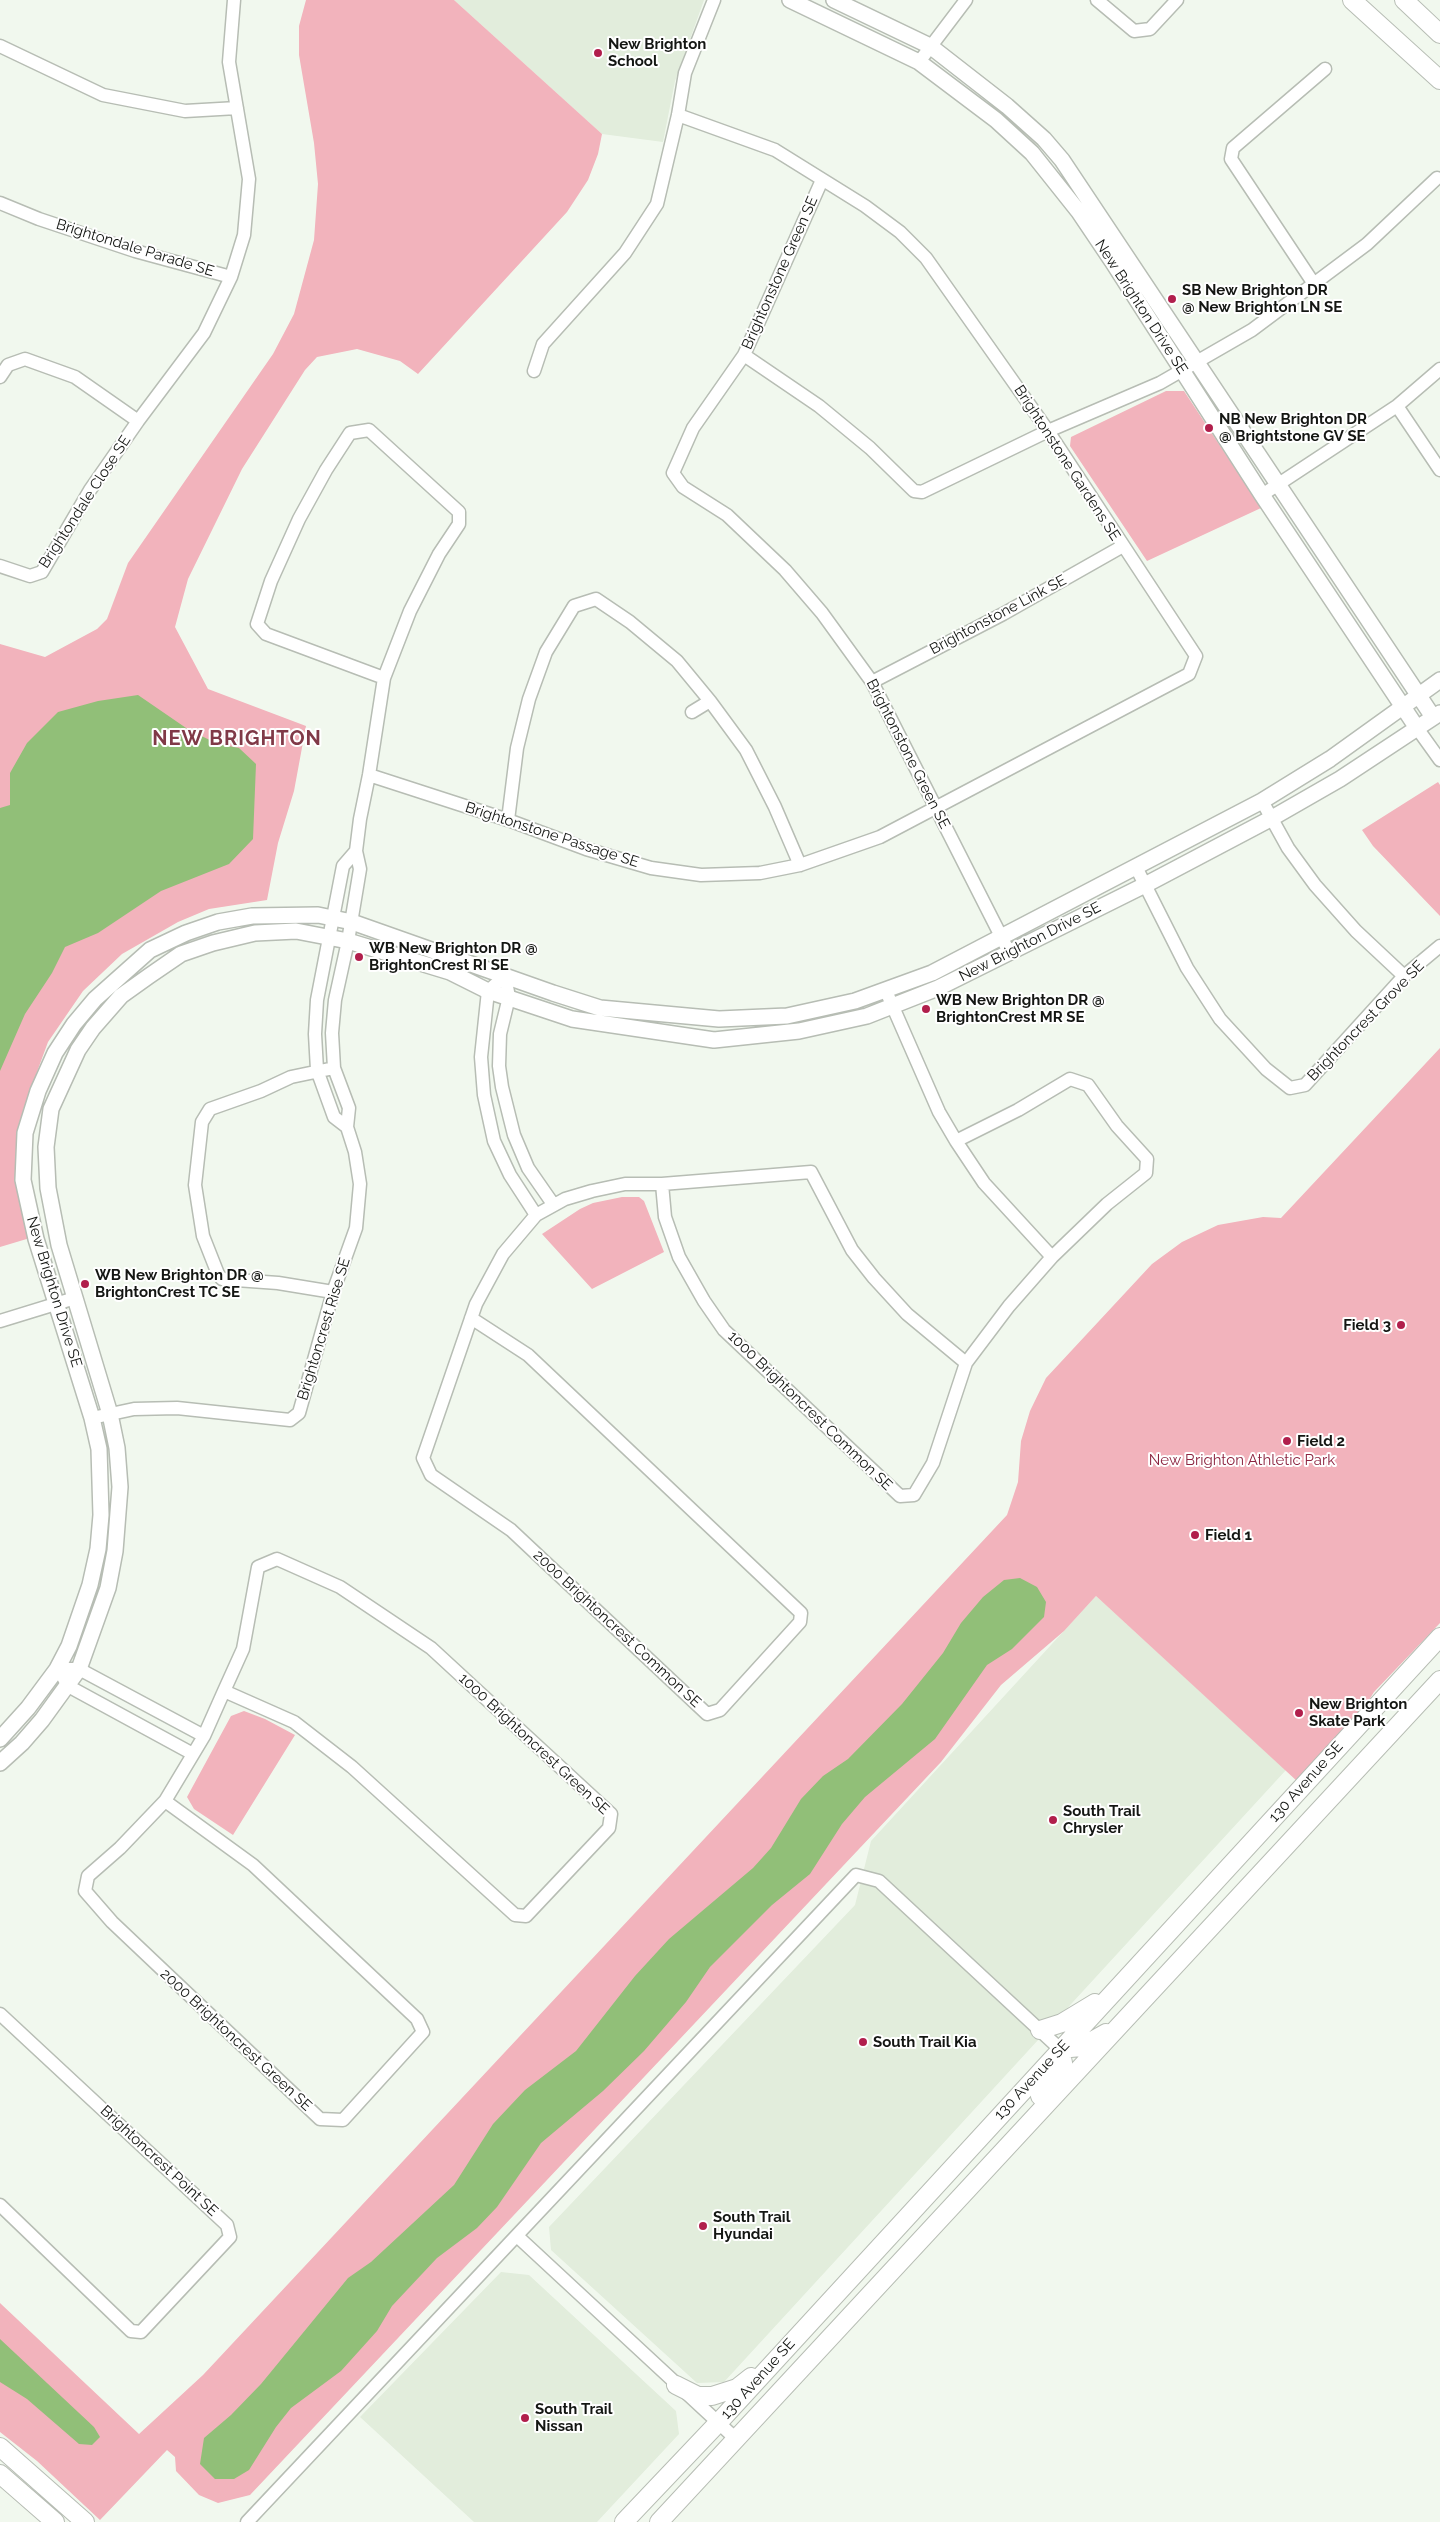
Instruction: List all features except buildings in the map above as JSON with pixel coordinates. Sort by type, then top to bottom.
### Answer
[{"type":"main road","points":[[1352,0],[1440,80]]},
{"type":"main road","points":[[1404,0],[1440,34]]},
{"type":"main road","name":"130 Avenue SE","points":[[624,2522],[718,2423],[1440,1638]]},
{"type":"main road","name":"130 Avenue SE","points":[[659,2522],[1440,1680]]},
{"type":"main road","points":[[1040,2030],[1062,2023],[1116,1990]]},
{"type":"main road","points":[[933,2227],[968,2178],[1053,2080],[1063,2063],[1060,2049],[1081,2047],[1120,2025]]},
{"type":"main road","points":[[676,2385],[698,2396],[724,2394],[737,2388],[779,2356]]},
{"type":"main road","points":[[0,2447],[85,2522]]},
{"type":"main road","points":[[0,2474],[55,2522]]},
{"type":"street","name":"Brightondale Parade SE","points":[[0,203],[39,219],[135,251],[231,278],[244,235],[249,178],[229,62],[234,0]]},
{"type":"street","points":[[534,371],[543,344],[625,253],[658,204],[686,73],[714,0]]},
{"type":"street","name":"New Brighton Drive SE","points":[[790,0],[919,62],[996,120],[1032,153],[1079,212],[1262,495],[1417,728]]},
{"type":"street","name":"New Brighton Drive SE","points":[[0,1763],[22,1743],[68,1686],[79,1669],[108,1588],[115,1552],[120,1487],[117,1448],[110,1414],[59,1245],[48,1188],[46,1147],[51,1109],[74,1057],[93,1028],[121,996],[182,954],[213,943],[255,933],[296,931],[348,941],[450,972],[488,991],[572,1019],[714,1040],[799,1031],[867,1016],[938,988],[1145,885],[1272,818],[1340,779],[1417,728],[1438,719],[1418,696],[1062,160],[1044,139],[1007,106],[930,46],[834,0]]},
{"type":"street","points":[[919,62],[966,0]]},
{"type":"street","points":[[1097,0],[1134,31],[1150,29],[1177,0]]},
{"type":"street","points":[[0,46],[103,95],[185,111],[237,108]]},
{"type":"street","points":[[1314,284],[1231,159],[1233,148],[1325,69]]},
{"type":"street","name":"Brightonstone Gardens SE","points":[[678,115],[775,150],[900,232],[926,258],[1048,431],[1196,656],[1189,674],[935,808]]},
{"type":"street","points":[[744,355],[819,406],[870,448],[914,491],[922,492],[1048,431],[1160,383],[1252,330],[1367,244],[1436,178]]},
{"type":"street","name":"Brightonstone Green SE","points":[[822,180],[744,355],[693,428],[673,473],[683,487],[727,515],[785,570],[822,613],[872,682],[1009,952]]},
{"type":"street","name":"Brightondale Close SE","points":[[0,566],[30,576],[42,572],[90,490],[138,421],[204,333],[231,278]]},
{"type":"street","name":"Brightondale Close SE","points":[[0,377],[8,364],[25,359],[74,377],[138,421]]},
{"type":"street","points":[[1262,495],[1397,406],[1440,369]]},
{"type":"street","points":[[1397,406],[1440,470]]},
{"type":"street","points":[[356,851],[384,678],[410,611],[439,554],[459,524],[459,512],[369,430],[350,433],[326,470],[299,518],[271,580],[257,624],[266,634],[384,678]]},
{"type":"street","name":"Brightonstone Link SE","points":[[872,682],[1004,614],[1123,546]]},
{"type":"street","points":[[508,820],[517,748],[529,699],[546,652],[574,606],[596,599],[630,622],[677,661],[710,701],[746,750],[775,807],[800,865]]},
{"type":"street","name":"New Brighton Drive SE","points":[[0,1739],[28,1708],[57,1669],[82,1613],[98,1549],[102,1485],[92,1418],[73,1351],[36,1239],[23,1180],[25,1133],[38,1091],[55,1053],[74,1024],[94,999],[120,974],[150,950],[186,933],[218,922],[252,916],[318,915],[352,922],[600,1008],[719,1019],[787,1016],[855,1001],[932,973],[1001,935],[1136,867],[1262,800],[1330,759],[1440,680]]},
{"type":"street","points":[[692,712],[710,701]]},
{"type":"street","points":[[1417,728],[1440,760]]},
{"type":"street","name":"Brightonstone Passage SE","points":[[369,775],[508,820],[586,849],[651,868],[701,875],[760,873],[800,865],[880,837],[935,808]]},
{"type":"street","points":[[1262,800],[1288,848],[1315,885],[1356,931],[1404,976]]},
{"type":"street","name":"Brightoncrest Rise SE","points":[[347,1127],[334,1117],[317,1070],[315,1034],[317,1000],[343,866],[356,851]]},
{"type":"street","name":"Brightoncrest Rise SE","points":[[92,1418],[134,1409],[177,1408],[290,1420],[299,1413],[333,1292],[356,1228],[360,1184],[355,1152],[347,1127],[349,1108],[334,1068],[332,1033],[335,1000],[352,922],[360,869],[356,851]]},
{"type":"street","name":"Brightoncrest Grove SE","points":[[1136,867],[1187,968],[1220,1019],[1266,1069],[1290,1088],[1305,1084],[1404,976],[1440,946]]},
{"type":"street","points":[[505,976],[488,991],[480,1057],[484,1095],[494,1140],[510,1175],[536,1215],[553,1204],[592,1191],[625,1184],[662,1184],[811,1172],[852,1250],[874,1278],[907,1314],[966,1364]]},
{"type":"street","points":[[505,976],[509,998],[500,1034],[499,1066],[502,1087],[514,1135],[528,1168],[553,1204]]},
{"type":"street","points":[[886,991],[939,1112],[956,1141],[984,1183],[1014,1218],[1052,1257]]},
{"type":"street","points":[[333,1292],[278,1283],[222,1279],[218,1274],[203,1236],[195,1185],[202,1122],[210,1109],[261,1091],[291,1077],[317,1070],[334,1068]]},
{"type":"street","name":"1000 Brightoncrest Common SE","points":[[662,1184],[665,1218],[679,1257],[704,1301],[724,1330],[900,1496],[914,1495],[933,1463],[966,1364],[1009,1306],[1052,1257],[1107,1204],[1146,1174],[1147,1159],[1117,1126],[1088,1084],[1070,1080],[1018,1110],[956,1141]]},
{"type":"street","name":"2000 Brightoncrest Common SE","points":[[471,1318],[528,1355],[801,1613],[800,1622],[720,1710],[707,1714],[511,1530],[431,1475],[423,1458],[471,1318],[476,1304],[503,1254],[536,1215]]},
{"type":"street","points":[[0,1321],[75,1298]]},
{"type":"street","name":"1000 Brightoncrest Green SE","points":[[193,1754],[204,1736],[224,1690],[243,1649],[258,1567],[277,1559],[340,1587],[431,1648],[611,1814],[609,1828],[526,1916],[515,1915],[352,1767],[294,1722],[224,1690]]},
{"type":"street","points":[[57,1669],[79,1669],[204,1736]]},
{"type":"street","points":[[57,1669],[68,1686],[193,1754]]},
{"type":"street","name":"2000 Brightoncrest Green SE","points":[[165,1801],[253,1865],[417,2019],[424,2032],[343,2120],[320,2120],[112,1922],[85,1892],[88,1876],[120,1848],[165,1801],[193,1754]]},
{"type":"street","points":[[247,2522],[856,1875],[879,1881],[1060,2049]]},
{"type":"street","name":"Brightoncrest Point SE","points":[[0,2014],[228,2226],[230,2237],[141,2332],[131,2330],[0,2205]]},
{"type":"street","points":[[517,2236],[736,2439]]},
{"type":"shaded area","name":"New Brighton School","points":[[454,0],[704,0],[675,81],[663,142],[602,134]]},
{"type":"shaded area","points":[[138,695],[189,730],[218,744],[239,748],[256,764],[253,839],[229,864],[161,891],[98,933],[65,947],[52,973],[25,1014],[0,1071],[0,808],[10,805],[10,773],[27,743],[58,712],[98,701]]},
{"type":"shaded area","points":[[1020,1578],[1037,1587],[1046,1602],[1044,1617],[1012,1649],[987,1665],[935,1739],[865,1797],[842,1824],[810,1874],[772,1905],[710,1967],[686,2002],[644,2051],[603,2091],[541,2143],[497,2207],[477,2228],[437,2258],[392,2306],[377,2331],[341,2371],[291,2408],[276,2427],[249,2470],[234,2479],[215,2479],[200,2464],[204,2438],[231,2415],[261,2384],[348,2278],[371,2262],[454,2185],[493,2124],[525,2090],[576,2051],[635,1976],[669,1939],[753,1868],[771,1848],[801,1799],[823,1776],[848,1759],[902,1704],[943,1653],[961,1623],[983,1597],[1004,1580]]},
{"type":"shaded area","points":[[1096,1596],[1286,1770],[724,2382],[697,2383],[551,2250],[549,2227],[855,1905],[871,1841]]},
{"type":"shaded area","points":[[501,2272],[529,2275],[676,2411],[679,2434],[597,2522],[474,2522],[360,2417]]},
{"type":"shaded area","points":[[0,2339],[94,2427],[100,2437],[92,2445],[79,2444],[27,2399],[0,2382]]},
{"type":"green space","points":[[306,0],[454,0],[602,134],[598,154],[588,180],[567,212],[418,374],[400,361],[357,349],[317,357],[305,370],[242,469],[188,579],[175,627],[208,689],[306,726],[294,791],[278,843],[267,900],[209,909],[178,922],[122,954],[83,991],[48,1042],[23,1110],[18,1147],[30,1238],[0,1247],[0,644],[45,657],[97,629],[107,619],[128,563],[273,354],[294,314],[314,240],[318,184],[314,143],[299,55],[299,26]]},
{"type":"green space","points":[[1166,391],[1184,391],[1261,508],[1147,561],[1070,446],[1071,437]]},
{"type":"green space","points":[[1438,782],[1440,785],[1440,916],[1373,846],[1362,830]]},
{"type":"green space","name":"New Brighton Athletic Park","points":[[1440,1048],[1440,1623],[1374,1692],[1362,1711],[1298,1782],[1096,1596],[1064,1631],[1001,1685],[941,1762],[250,2495],[218,2503],[199,2495],[176,2471],[175,2457],[167,2450],[100,2520],[37,2461],[0,2432],[0,2303],[139,2434],[203,2375],[1007,1515],[1018,1482],[1021,1441],[1030,1411],[1046,1378],[1152,1264],[1182,1242],[1218,1225],[1263,1217],[1281,1218]]},
{"type":"green space","points":[[622,1197],[639,1197],[644,1201],[664,1252],[592,1289],[542,1234],[580,1209],[593,1203]]},
{"type":"green space","points":[[244,1711],[265,1719],[295,1735],[233,1835],[194,1809],[187,1797],[231,1716]]},
{"type":"place","name":"New Brighton School","points":[[598,53]]},
{"type":"place","name":"SB New Brighton DR @ New Brighton LN SE","points":[[1172,299]]},
{"type":"place","name":"NB New Brighton DR @ Brightstone GV SE","points":[[1209,428]]},
{"type":"place","name":"WB New Brighton DR @ BrightonCrest RI SE","points":[[359,957]]},
{"type":"place","name":"WB New Brighton DR @ BrightonCrest MR SE","points":[[926,1009]]},
{"type":"place","name":"WB New Brighton DR @ BrightonCrest TC SE","points":[[85,1284]]},
{"type":"place","name":"Field 3","points":[[1401,1325]]},
{"type":"place","name":"Field 2","points":[[1287,1441]]},
{"type":"place","name":"Field 1","points":[[1195,1535]]},
{"type":"place","name":"New Brighton Skate Park","points":[[1299,1713]]},
{"type":"place","name":"South Trail Chrysler","points":[[1053,1820]]},
{"type":"place","name":"South Trail Kia","points":[[863,2042]]},
{"type":"place","name":"South Trail Hyundai","points":[[703,2226]]},
{"type":"place","name":"South Trail Nissan","points":[[525,2418]]},
{"type":"district","name":"NEW BRIGHTON","points":[[237,739]]}]
